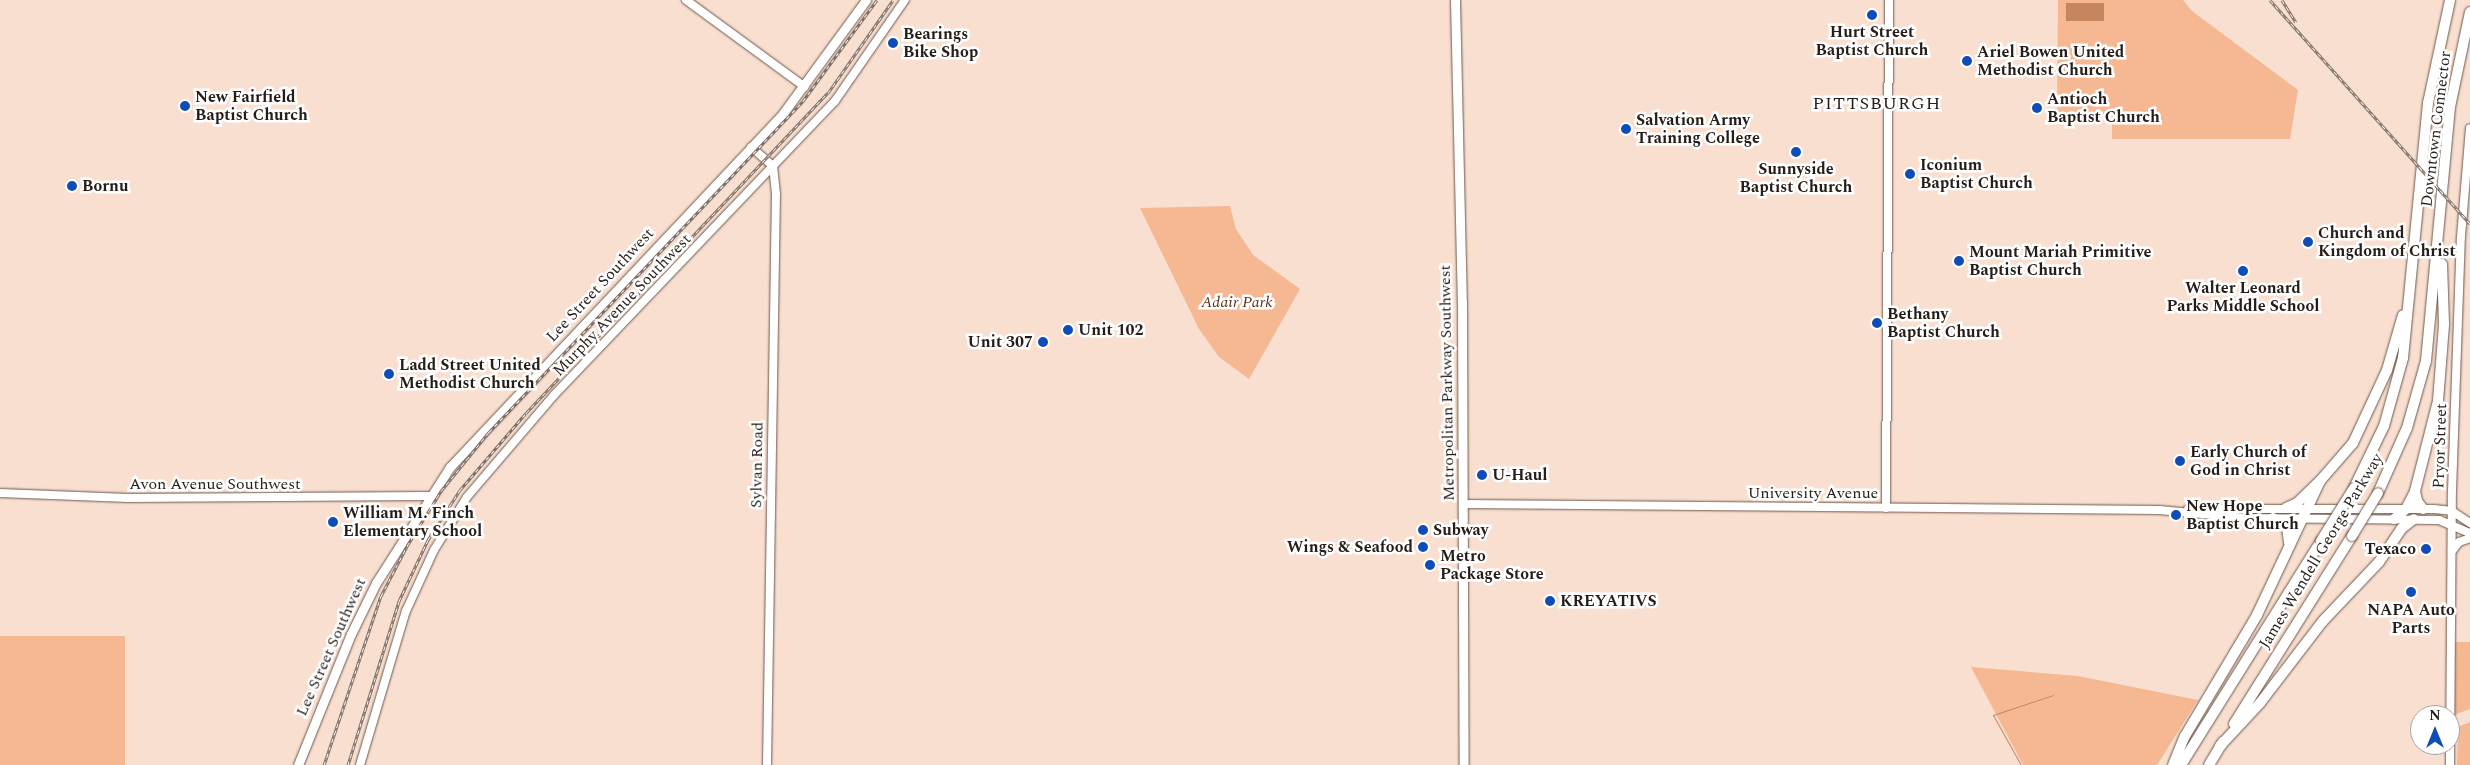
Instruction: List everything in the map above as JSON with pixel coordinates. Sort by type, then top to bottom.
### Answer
[{"type":"highway","name":"Downtown Connector","points":[[2412,277],[2428,104],[2450,0]]},
{"type":"highway","name":"Downtown Connector","points":[[2440,221],[2453,87],[2470,12]]},
{"type":"highway","points":[[2394,538],[2392,514],[2406,509],[2415,492],[2434,424],[2443,358],[2440,221]]},
{"type":"highway","name":"James Wendell George Parkway","points":[[2209,765],[2220,746],[2233,730],[2249,699],[2378,493],[2403,440],[2420,384],[2429,338],[2440,221]]},
{"type":"highway","points":[[2286,508],[2297,503],[2320,481],[2353,443],[2375,397],[2395,344],[2412,277]]},
{"type":"highway","name":"James Wendell George Parkway","points":[[2181,765],[2354,488],[2384,426],[2396,386],[2412,277]]},
{"type":"highway","points":[[2173,765],[2196,718],[2257,614],[2301,519],[2309,508],[2320,481]]},
{"type":"highway","points":[[2415,492],[2417,501],[2423,509]]},
{"type":"highway","points":[[2273,518],[2287,528],[2289,544]]},
{"type":"highway","points":[[2233,730],[2260,703],[2323,621],[2379,562],[2394,538],[2414,519]]},
{"type":"main road","points":[[686,0],[805,87]]},
{"type":"main road","name":"Lee Street Southwest","points":[[298,765],[354,626],[376,583],[429,496],[481,432],[751,147],[805,87],[844,34],[866,0]]},
{"type":"main road","name":"Murphy Avenue Southwest","points":[[360,765],[406,611],[434,550],[457,512],[537,414],[835,101],[905,0]]},
{"type":"main road","name":"Metropolitan Parkway Southwest","points":[[1455,0],[1464,504],[1464,765]]},
{"type":"main road","points":[[1886,508],[1889,0]]},
{"type":"main road","name":"Pryor Street","points":[[2450,765],[2452,511],[2461,237],[2470,128]]},
{"type":"main road","points":[[751,147],[774,166]]},
{"type":"main road","name":"Sylvan Road","points":[[767,765],[776,194],[774,166]]},
{"type":"main road","name":"Avon Avenue Southwest","points":[[0,493],[128,498],[429,496]]},
{"type":"main road","name":"University Avenue","points":[[1464,504],[2163,510],[2309,508],[2392,514],[2414,519],[2452,523],[2470,533]]},
{"type":"main road","points":[[2406,509],[2452,511],[2470,522]]},
{"type":"main road","name":"University Avenue","points":[[2163,510],[2301,519],[2392,514]]},
{"type":"main road","points":[[2452,551],[2459,542],[2470,538]]},
{"type":"green space","points":[[2058,0],[2183,0],[2192,11],[2298,90],[2290,139],[2112,139],[2112,114],[2057,115]]},
{"type":"green space","name":"Adair Park","points":[[1230,206],[1236,229],[1253,255],[1300,289],[1249,379],[1219,357],[1199,329],[1140,208]]},
{"type":"green space","points":[[0,636],[125,636],[125,765],[0,765]]},
{"type":"green space","points":[[2452,642],[2470,642],[2470,709],[2460,713],[2460,705],[2451,705]]},
{"type":"green space","points":[[1971,667],[2078,676],[2198,700],[2157,765],[2023,765]]},
{"type":"green space","points":[[2470,722],[2470,765],[2457,765],[2457,755],[2460,755],[2460,726]]},
{"type":"shaded area","points":[[2066,3],[2104,3],[2104,21],[2066,21]]},
{"type":"waterway","points":[[2021,765],[1993,715],[2053,695]]},
{"type":"railway","points":[[324,765],[381,596],[407,546],[441,491],[489,432],[803,101],[877,0]]},
{"type":"railway","points":[[348,765],[399,601],[428,540],[460,490],[526,413],[828,93],[893,0]]},
{"type":"railway","points":[[2270,0],[2470,224]]},
{"type":"railway","points":[[2282,0],[2296,22]]},
{"type":"place","name":"Hurt Street Baptist Church","points":[[1872,15]]},
{"type":"place","name":"Bearings Bike Shop","points":[[893,43]]},
{"type":"place","name":"Ariel Bowen United Methodist Church","points":[[1967,61]]},
{"type":"place","name":"New Fairfield Baptist Church","points":[[185,106]]},
{"type":"place","name":"Antioch Baptist Church","points":[[2037,108]]},
{"type":"place","name":"Salvation Army Training College","points":[[1626,129]]},
{"type":"place","name":"Sunnyside Baptist Church","points":[[1796,152]]},
{"type":"place","name":"Iconium Baptist Church","points":[[1910,174]]},
{"type":"place","name":"Bornu","points":[[72,186]]},
{"type":"place","name":"Church and Kingdom of Christ","points":[[2308,242]]},
{"type":"place","name":"Mount Mariah Primitive Baptist Church","points":[[1959,261]]},
{"type":"place","name":"Walter Leonard Parks Middle School","points":[[2243,271]]},
{"type":"place","name":"Bethany Baptist Church","points":[[1877,323]]},
{"type":"place","name":"Unit 102","points":[[1068,330]]},
{"type":"place","name":"Unit 307","points":[[1043,342]]},
{"type":"place","name":"Ladd Street United Methodist Church","points":[[389,374]]},
{"type":"place","name":"Early Church of God in Christ","points":[[2180,461]]},
{"type":"place","name":"U-Haul","points":[[1482,475]]},
{"type":"place","name":"New Hope Baptist Church","points":[[2176,515]]},
{"type":"place","name":"William M. Finch Elementary School","points":[[333,522]]},
{"type":"place","name":"Subway","points":[[1423,530]]},
{"type":"place","name":"Wings & Seafood","points":[[1423,547]]},
{"type":"place","name":"Texaco","points":[[2426,549]]},
{"type":"place","name":"Metro Package Store","points":[[1430,565]]},
{"type":"place","name":"NAPA Auto Parts","points":[[2411,592]]},
{"type":"place","name":"KREYATIVS","points":[[1550,601]]},
{"type":"district","name":"PITTSBURGH","points":[[1877,104]]}]
